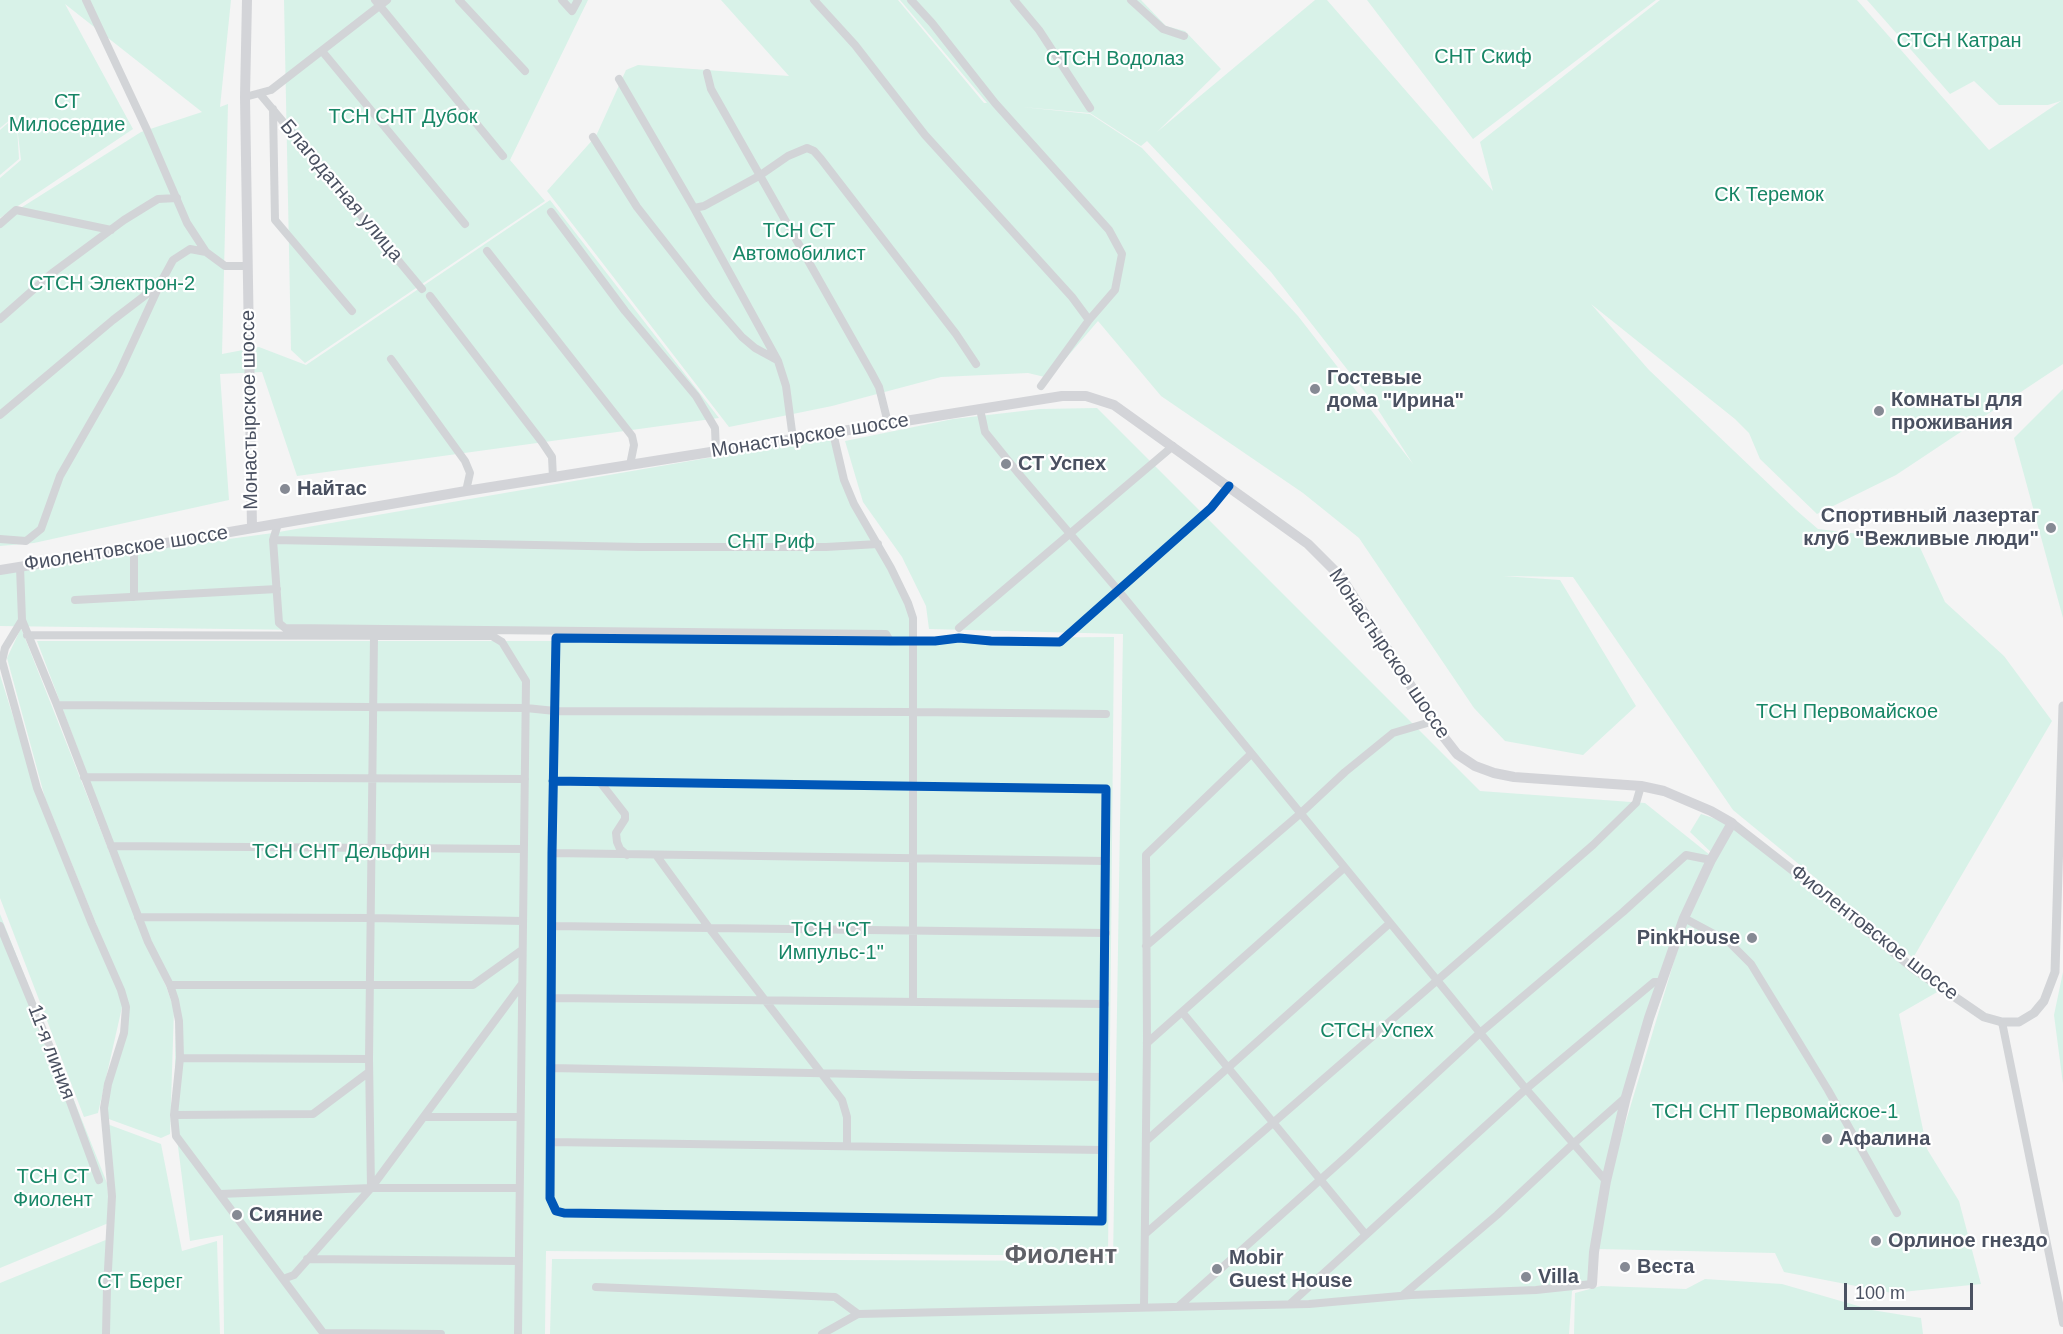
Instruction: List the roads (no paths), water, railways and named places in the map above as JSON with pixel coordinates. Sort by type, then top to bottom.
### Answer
[{"type":"main road","name":"Монастырское шоссе","points":[[247,0],[245,98],[252,528],[888,423],[1062,396],[1086,396],[1114,405],[1308,544],[1341,577],[1457,754],[1475,766],[1514,777],[1641,786],[1664,791],[1732,823]]},
{"type":"main road","name":"Фиолентовское шоссе","points":[[0,570],[252,528]]},
{"type":"main road","points":[[1592,1284],[1594,1252],[1606,1181],[1626,1097],[1649,1018],[1684,918],[1711,860],[1732,823]]},
{"type":"street","points":[[86,0],[187,223],[206,252],[225,266],[247,266]]},
{"type":"street","points":[[459,0],[525,71]]},
{"type":"street","points":[[562,0],[572,11],[578,0]]},
{"type":"street","points":[[814,0],[855,45],[925,135],[1065,288],[1089,320]]},
{"type":"street","points":[[911,0],[932,23],[994,103],[1109,230],[1122,254],[1115,290],[1089,320],[1041,386]]},
{"type":"street","points":[[1014,0],[1039,30],[1090,108]]},
{"type":"street","points":[[1131,0],[1163,29],[1184,36]]},
{"type":"street","points":[[245,98],[272,90],[381,2],[503,156]]},
{"type":"street","points":[[322,51],[465,224]]},
{"type":"street","points":[[707,73],[711,89],[759,176],[786,219],[872,372],[879,387],[888,423]]},
{"type":"street","points":[[619,79],[694,208],[778,361],[786,386],[793,439]]},
{"type":"street","name":"Благодатная улица","points":[[260,93],[422,289]]},
{"type":"street","points":[[273,109],[274,220],[352,311]]},
{"type":"street","points":[[593,137],[637,207],[709,299],[742,337],[755,348],[778,361]]},
{"type":"street","points":[[694,208],[704,206],[759,176],[788,156],[807,148],[814,152],[956,334],[976,364]]},
{"type":"street","points":[[0,319],[51,274],[111,230],[158,199],[177,198]]},
{"type":"street","points":[[0,224],[16,210],[111,230]]},
{"type":"street","points":[[551,212],[625,311],[696,396],[715,428],[716,452]]},
{"type":"street","points":[[0,538],[26,541],[41,529],[60,476],[119,373],[173,260],[189,249],[206,252]]},
{"type":"street","points":[[487,251],[632,436],[634,445],[630,465]]},
{"type":"street","points":[[0,415],[113,320],[160,284]]},
{"type":"street","points":[[430,296],[542,442],[552,458],[553,478]]},
{"type":"street","points":[[391,359],[465,461],[470,474],[466,491]]},
{"type":"street","points":[[980,409],[985,432],[1118,590],[1526,1089],[1606,1181]]},
{"type":"street","points":[[833,433],[844,480],[854,504],[878,544],[908,603],[913,618],[915,641],[913,1002]]},
{"type":"street","points":[[959,628],[1173,446]]},
{"type":"street","points":[[553,781],[1106,789],[1102,1221],[564,1213],[556,1211],[550,1198],[550,998],[553,781],[556,638],[915,641],[959,638],[1060,642],[1211,508],[1229,486]]},
{"type":"street","points":[[278,524],[273,540],[279,623],[285,628],[886,634],[890,641]]},
{"type":"street","points":[[273,540],[640,547],[826,547],[878,544]]},
{"type":"street","points":[[134,549],[134,597]]},
{"type":"street","points":[[20,567],[22,620],[27,635],[57,705],[138,918],[175,1000],[179,1021],[180,1058],[174,1115],[176,1136],[324,1334],[441,1334]]},
{"type":"street","points":[[75,600],[277,589]]},
{"type":"street","points":[[22,620],[5,648],[2,662],[38,788],[126,1007],[124,1032],[108,1084],[104,1108],[112,1196],[106,1334]]},
{"type":"street","points":[[27,635],[492,636],[502,642],[526,681],[518,1334]]},
{"type":"street","points":[[371,1188],[369,1059],[374,636]]},
{"type":"street","points":[[57,705],[1106,714]]},
{"type":"street","points":[[2063,706],[2055,972],[2044,1001],[2034,1013],[2019,1022],[2002,1022],[2063,1323]]},
{"type":"street","points":[[1146,946],[1394,733],[1434,721]]},
{"type":"street","points":[[1144,1307],[1147,1043],[1146,855],[1251,754]]},
{"type":"street","points":[[84,777],[525,779]]},
{"type":"street","points":[[600,782],[625,814],[625,819],[616,833],[620,849],[627,855]]},
{"type":"street","points":[[1145,1234],[1593,845],[1636,803],[1641,786]]},
{"type":"street","name":"Фиолентовское шоссе","points":[[1732,823],[1914,969],[1984,1017],[2002,1022]]},
{"type":"street","points":[[111,846],[524,849]]},
{"type":"street","points":[[552,853],[1106,861]]},
{"type":"street","points":[[656,855],[845,1105],[847,1146]]},
{"type":"street","points":[[1179,1306],[1481,1032],[1623,912],[1686,855],[1711,860]]},
{"type":"street","points":[[1147,1043],[1344,868]]},
{"type":"street","points":[[138,918],[371,918],[523,921]]},
{"type":"street","points":[[1684,918],[1729,942],[1751,964],[1828,1090],[1897,1213]]},
{"type":"street","points":[[1146,1142],[1390,923]]},
{"type":"street","name":"11-я линия","points":[[0,926],[50,1047],[99,1180]]},
{"type":"street","points":[[551,926],[1106,933]]},
{"type":"street","points":[[170,985],[473,985],[522,950]]},
{"type":"street","points":[[1290,1304],[1526,1089],[1654,982],[1662,982]]},
{"type":"street","points":[[283,1279],[294,1275],[371,1188],[522,984]]},
{"type":"street","points":[[550,998],[1105,1004]]},
{"type":"street","points":[[1182,1012],[1366,1235]]},
{"type":"street","points":[[180,1058],[369,1059]]},
{"type":"street","points":[[550,1068],[1104,1077]]},
{"type":"street","points":[[174,1115],[313,1114],[369,1072]]},
{"type":"street","points":[[1402,1296],[1497,1215],[1626,1097]]},
{"type":"street","points":[[424,1117],[520,1117]]},
{"type":"street","points":[[550,1142],[1103,1150]]},
{"type":"street","points":[[220,1194],[371,1188],[519,1188]]},
{"type":"street","points":[[307,1259],[519,1261]]},
{"type":"street","points":[[822,1334],[858,1314],[1290,1304],[1536,1290],[1592,1284]]},
{"type":"street","points":[[596,1287],[835,1297],[858,1314]]},
{"type":"place","name":"Гостевые дома \"Ирина\"","points":[[1315,389]]},
{"type":"place","name":"Комнаты для проживания","points":[[1879,411]]},
{"type":"place","name":"СТ Успех","points":[[1006,464]]},
{"type":"place","name":"Найтас","points":[[285,489]]},
{"type":"place","name":"Спортивный лазертаг клуб \"Вежливые люди\"","points":[[2051,528]]},
{"type":"place","name":"PinkHouse","points":[[1752,938]]},
{"type":"place","name":"Афалина","points":[[1827,1139]]},
{"type":"place","name":"Сияние","points":[[237,1215]]},
{"type":"place","name":"Орлиное гнездо","points":[[1876,1241]]},
{"type":"place","name":"Веста","points":[[1625,1267]]},
{"type":"place","name":"Mobir Guest House","points":[[1217,1269]]},
{"type":"place","name":"Villa","points":[[1526,1277]]},
{"type":"district","name":"Фиолент","points":[[1061,1256]]},
{"type":"park label","name":"СТСН Катран","points":[[1959,41]]},
{"type":"park label","name":"СНТ Скиф","points":[[1483,57]]},
{"type":"park label","name":"СТСН Водолаз","points":[[1115,59]]},
{"type":"park label","name":"СТ Милосердие","points":[[67,114]]},
{"type":"park label","name":"ТСН СНТ Дубок","points":[[403,117]]},
{"type":"park label","name":"СК Теремок","points":[[1769,195]]},
{"type":"park label","name":"ТСН СТ Автомобилист","points":[[799,242]]},
{"type":"park label","name":"СТСН Электрон-2","points":[[112,284]]},
{"type":"park label","name":"СНТ Риф","points":[[771,542]]},
{"type":"park label","name":"ТСН Первомайское","points":[[1847,712]]},
{"type":"park label","name":"ТСН СНТ Дельфин","points":[[341,852]]},
{"type":"park label","name":"ТСН \"СТ Импульс-1\"","points":[[831,942]]},
{"type":"park label","name":"СТСН Успех","points":[[1377,1031]]},
{"type":"park label","name":"ТСН СНТ Первомайское-1","points":[[1775,1112]]},
{"type":"park label","name":"ТСН СТ Фиолент","points":[[53,1188]]},
{"type":"park label","name":"СТ Берег","points":[[140,1282]]}]
